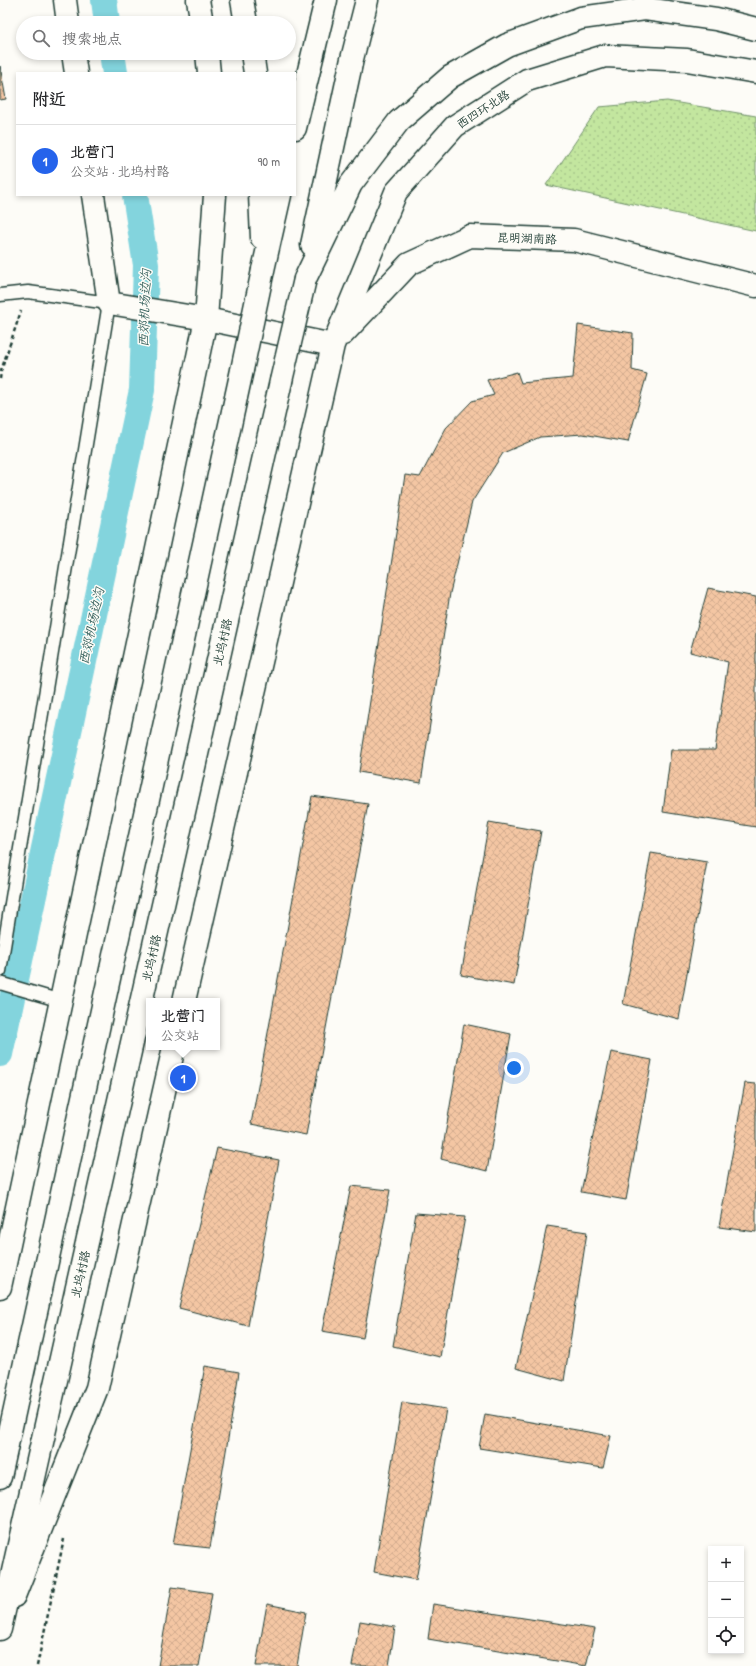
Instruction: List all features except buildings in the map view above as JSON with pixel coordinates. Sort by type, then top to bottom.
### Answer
[{"type":"main road","points":[[65,0],[67,16]]},
{"type":"main road","points":[[198,0],[201,16]]},
{"type":"main road","points":[[242,0],[245,16]]},
{"type":"main road","points":[[296,124],[326,0]]},
{"type":"main road","points":[[305,279],[352,59],[367,0]]},
{"type":"main road","points":[[305,279],[351,184],[399,121],[450,77],[501,48],[581,18],[645,9],[716,19],[756,29]]},
{"type":"main road","name":"西四环北路","points":[[333,345],[396,192],[455,126],[527,80],[605,56],[687,60],[756,72]]},
{"type":"main road","points":[[74,60],[76,72]]},
{"type":"main road","points":[[208,60],[209,72]]},
{"type":"main road","points":[[253,60],[255,72]]},
{"type":"main road","points":[[94,196],[109,303],[206,319],[333,345],[185,998]]},
{"type":"main road","points":[[0,1287],[206,319],[215,196]]},
{"type":"main road","points":[[260,196],[263,270]]},
{"type":"main road","points":[[0,1477],[280,196]]},
{"type":"main road","name":"昆明湖南路","points":[[333,345],[409,264],[470,236],[574,240],[756,286]]},
{"type":"main road","name":"北坞村路","points":[[0,1630],[305,279]]},
{"type":"main road","name":"北坞村路","points":[[0,1630],[97,1388],[173,1050]]},
{"type":"lane","points":[[0,295],[28,292],[109,303],[0,971]]},
{"type":"lane","points":[[1,983],[61,1001]]},
{"type":"path","points":[[0,379],[13,334],[28,292]]},
{"type":"green space","points":[[667,101],[756,116],[756,231],[546,185],[599,107]]},
{"type":"waterway","name":"西郊机场边沟","points":[[104,0],[106,16]]},
{"type":"waterway","name":"西郊机场边沟","points":[[113,60],[115,72]]},
{"type":"waterway","name":"西郊机场边沟","points":[[0,1054],[142,390],[146,265],[135,196]]},
{"type":"place","name":"北营门","points":[[183,1078]]}]
